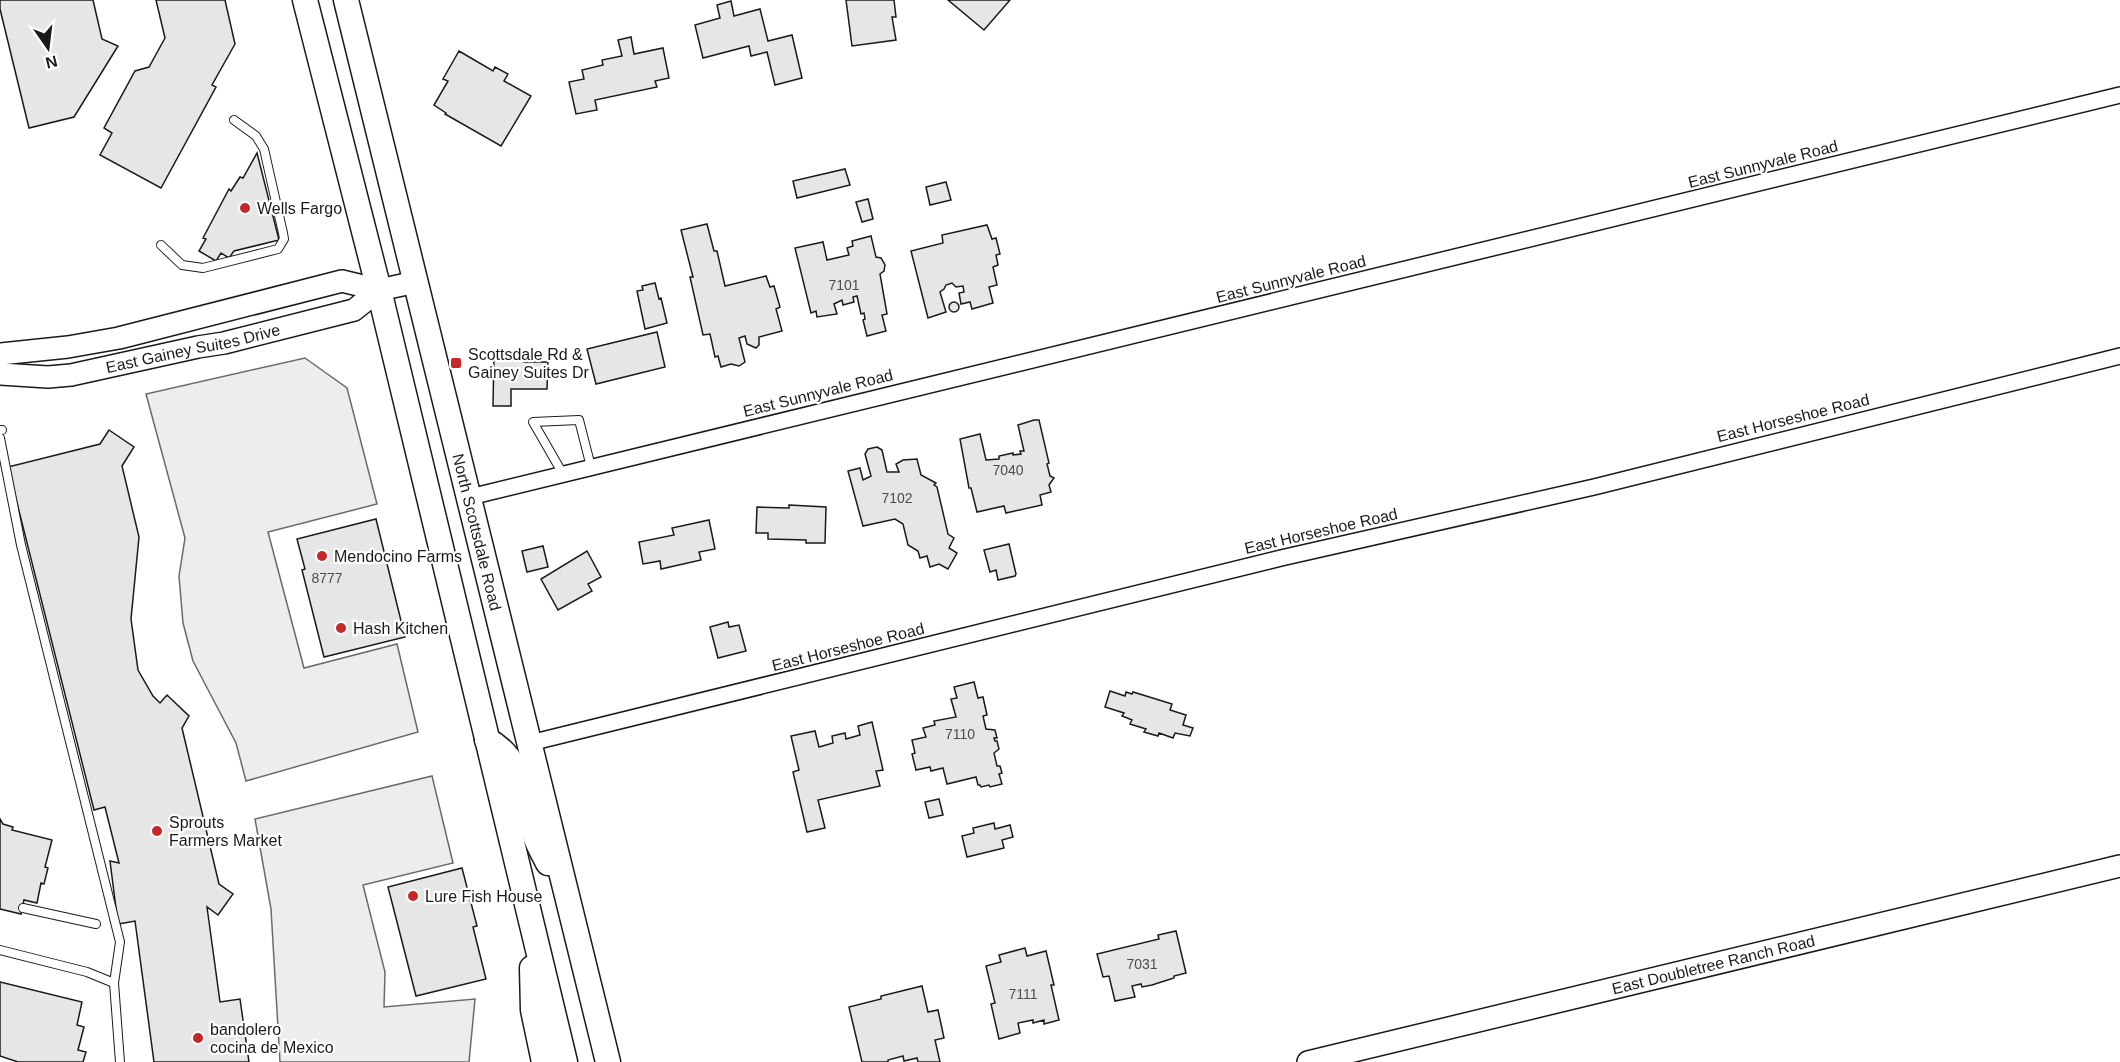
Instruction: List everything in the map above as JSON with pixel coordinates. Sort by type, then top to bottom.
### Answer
[{"type":"main road","points":[[305,0],[379,290],[565,1062]]},
{"type":"main road","name":"North Scottsdale Road","points":[[346,0],[608,1062]]},
{"type":"main road","name":"East Gainey Suites Drive","points":[[0,354],[109,340],[342,281],[379,290],[416,282]]},
{"type":"main road","name":"East Gainey Suites Drive","points":[[0,374],[71,375],[224,343],[354,310],[379,290]]},
{"type":"main road","points":[[487,740],[503,749],[515,764],[534,834],[569,906]]},
{"type":"main road","name":"East Doubletree Ranch Road","points":[[1308,1062],[2120,866]]},
{"type":"main road","points":[[530,917],[532,1010],[544,1062]]},
{"type":"street","name":"East Sunnyvale Road","points":[[470,497],[2120,95]]},
{"type":"street","name":"East Horseshoe Road","points":[[530,743],[1281,558],[1594,487],[2120,356]]},
{"type":"lane","points":[[161,245],[182,265],[203,268],[278,249],[284,239],[264,149],[256,136],[234,120]]},
{"type":"lane","points":[[563,474],[533,422],[579,420],[591,467]]},
{"type":"lane","points":[[1,432],[21,545],[120,942],[114,983],[120,1062]]},
{"type":"lane","points":[[23,908],[96,924]]},
{"type":"lane","points":[[0,950],[87,972],[114,983]]},
{"type":"shaded area","points":[[305,358],[347,388],[377,504],[268,532],[304,668],[397,644],[418,732],[246,781],[236,743],[193,661],[183,623],[179,576],[185,538],[146,394]]},
{"type":"shaded area","points":[[432,776],[453,863],[363,885],[385,972],[384,1007],[475,999],[469,1062],[280,1062],[271,909],[255,819]]},
{"type":"building","points":[[0,0],[93,0],[102,39],[118,46],[74,117],[29,128],[0,9]]},
{"type":"building","points":[[156,0],[225,0],[235,44],[212,85],[216,87],[161,188],[100,155],[112,133],[104,128],[135,71],[149,67],[165,38]]},
{"type":"building","points":[[846,0],[894,0],[896,17],[892,17],[896,40],[852,46]]},
{"type":"building","points":[[948,0],[1010,0],[984,30]]},
{"type":"building","points":[[731,1],[734,16],[760,9],[768,41],[792,35],[802,78],[775,85],[767,52],[751,56],[749,46],[703,58],[695,25],[720,18],[717,5]]},
{"type":"building","points":[[631,37],[634,54],[663,48],[669,78],[655,81],[657,87],[595,100],[597,110],[576,114],[569,82],[584,79],[582,70],[603,65],[602,60],[622,56],[618,40]]},
{"type":"building","points":[[459,51],[493,71],[495,67],[508,74],[504,81],[531,96],[501,146],[445,114],[434,105],[448,81],[443,79]]},
{"type":"building","name":"Wells Fargo","points":[[257,153],[279,240],[234,251],[229,258],[221,253],[216,261],[199,251],[206,239],[203,238],[229,189],[231,191],[240,177],[243,178]]},
{"type":"building","points":[[845,169],[850,185],[797,198],[793,181]]},
{"type":"building","points":[[946,182],[951,200],[930,205],[926,187]]},
{"type":"building","points":[[868,199],[873,219],[862,222],[856,202]]},
{"type":"building","points":[[707,224],[714,251],[717,251],[725,286],[766,276],[770,287],[774,286],[780,307],[776,309],[782,331],[759,337],[759,345],[756,348],[747,344],[745,336],[739,338],[745,362],[739,366],[731,364],[721,367],[718,356],[715,357],[710,334],[703,335],[690,277],[693,277],[681,230]]},
{"type":"building","points":[[987,225],[992,239],[996,238],[1000,254],[996,255],[998,265],[993,267],[997,285],[989,287],[993,303],[972,309],[970,302],[961,304],[959,293],[964,292],[963,286],[956,287],[952,283],[946,285],[940,292],[946,312],[928,318],[911,251],[943,243],[942,235]]},
{"type":"building","points":[[871,236],[876,257],[881,258],[885,265],[884,271],[880,274],[887,314],[882,315],[886,331],[867,336],[863,320],[865,319],[864,313],[861,314],[857,296],[853,297],[854,302],[843,305],[842,300],[834,304],[837,314],[817,317],[816,311],[811,313],[795,248],[823,242],[827,260],[849,255],[847,248],[853,246],[852,241]]},
{"type":"building","points":[[655,283],[667,323],[645,329],[637,291],[643,290],[642,286]]},
{"type":"building","points":[[954,302],[958,303],[958,311],[954,312],[950,311],[949,307],[950,303]]},
{"type":"building","points":[[657,332],[665,367],[596,384],[587,349]]},
{"type":"building","points":[[494,353],[524,353],[524,362],[548,362],[547,389],[511,389],[511,406],[493,406]]},
{"type":"building","points":[[1039,420],[1050,476],[1054,478],[1049,485],[1051,492],[1040,495],[1042,505],[1006,513],[1004,506],[977,512],[971,488],[969,488],[960,439],[980,434],[986,460],[999,459],[999,456],[1013,453],[1013,455],[1021,454],[1020,451],[1024,451],[1018,425]]},
{"type":"building","points":[[109,430],[134,447],[122,466],[139,537],[131,619],[138,670],[153,696],[160,703],[167,695],[189,716],[182,728],[219,884],[233,894],[218,915],[207,907],[220,1002],[240,999],[249,1062],[154,1062],[135,921],[118,924],[110,861],[119,863],[105,807],[94,810],[8,467],[100,444]]},
{"type":"building","points":[[877,447],[882,450],[887,472],[899,472],[896,464],[903,460],[917,459],[921,475],[936,483],[934,485],[937,487],[948,534],[954,538],[949,548],[957,553],[948,569],[939,564],[930,567],[927,556],[920,558],[918,551],[908,545],[903,524],[895,519],[863,526],[848,471],[860,468],[863,480],[871,476],[865,454],[868,449]]},
{"type":"building","points":[[789,505],[826,507],[825,543],[768,539],[768,533],[756,533],[757,507],[789,508]]},
{"type":"building","points":[[376,519],[405,637],[324,657],[302,570],[305,569],[297,539]]},
{"type":"building","points":[[709,520],[715,549],[699,552],[701,560],[661,569],[660,561],[643,564],[639,542],[674,535],[672,528]]},
{"type":"building","points":[[1009,544],[1016,574],[998,580],[996,570],[990,572],[984,550]]},
{"type":"building","points":[[543,546],[548,567],[527,572],[522,551]]},
{"type":"building","points":[[587,551],[601,577],[588,584],[592,591],[558,610],[541,579]]},
{"type":"building","points":[[728,622],[729,627],[739,625],[746,651],[718,658],[710,627]]},
{"type":"building","points":[[974,682],[978,698],[983,697],[987,715],[983,716],[986,729],[995,730],[997,738],[994,738],[999,749],[994,753],[997,766],[1000,766],[1002,773],[999,774],[1002,784],[990,787],[989,785],[981,787],[978,785],[976,777],[947,784],[943,768],[931,771],[930,767],[916,770],[912,754],[915,753],[912,740],[926,737],[923,728],[935,725],[934,721],[956,717],[951,699],[957,698],[954,687]]},
{"type":"building","points":[[1110,691],[1125,696],[1126,692],[1132,694],[1133,692],[1172,704],[1170,710],[1186,715],[1183,725],[1193,728],[1190,736],[1175,733],[1173,738],[1159,733],[1158,736],[1144,732],[1146,729],[1130,724],[1132,720],[1122,716],[1124,713],[1105,707]]},
{"type":"building","points":[[872,722],[883,770],[876,771],[880,786],[818,800],[825,828],[807,832],[793,772],[799,770],[791,736],[815,731],[819,747],[833,743],[832,736],[845,733],[846,739],[860,735],[858,726]]},
{"type":"building","points":[[939,799],[943,815],[929,818],[925,802]]},
{"type":"building","points":[[0,819],[3,824],[13,827],[12,830],[52,840],[45,867],[48,868],[44,884],[41,883],[37,903],[24,900],[21,914],[0,909]]},
{"type":"building","points":[[994,823],[995,829],[1010,825],[1013,837],[1002,840],[1004,848],[967,857],[962,836],[974,833],[973,828]]},
{"type":"building","points":[[462,868],[477,926],[473,927],[486,979],[416,996],[388,887]]},
{"type":"building","points":[[1176,931],[1186,973],[1152,985],[1132,986],[1135,997],[1115,1001],[1109,976],[1103,977],[1097,954],[1159,939],[1158,935]]},
{"type":"building","points":[[1025,948],[1027,956],[1046,951],[1059,1020],[1044,1024],[1044,1020],[1018,1023],[1020,1033],[999,1039],[991,1004],[995,1003],[986,966],[1001,962],[999,955]]},
{"type":"building","points":[[0,982],[82,1002],[77,1025],[84,1027],[78,1050],[86,1052],[83,1062],[18,1062],[0,1056]]},
{"type":"building","points":[[922,986],[928,1012],[938,1010],[944,1038],[935,1040],[940,1062],[918,1062],[917,1058],[904,1061],[903,1056],[888,1060],[888,1062],[862,1062],[849,1007]]},
{"type":"place","name":"Wells Fargo","points":[[245,208]]},
{"type":"place","name":"Scottsdale Rd & Gainey Suites Dr","points":[[456,363]]},
{"type":"place","name":"Mendocino Farms","points":[[322,556]]},
{"type":"place","name":"Hash Kitchen","points":[[341,628]]},
{"type":"place","name":"Sprouts Farmers Market","points":[[157,831]]},
{"type":"place","name":"Lure Fish House","points":[[413,896]]},
{"type":"place","name":"bandolero cocina de Mexico","points":[[198,1038]]}]
